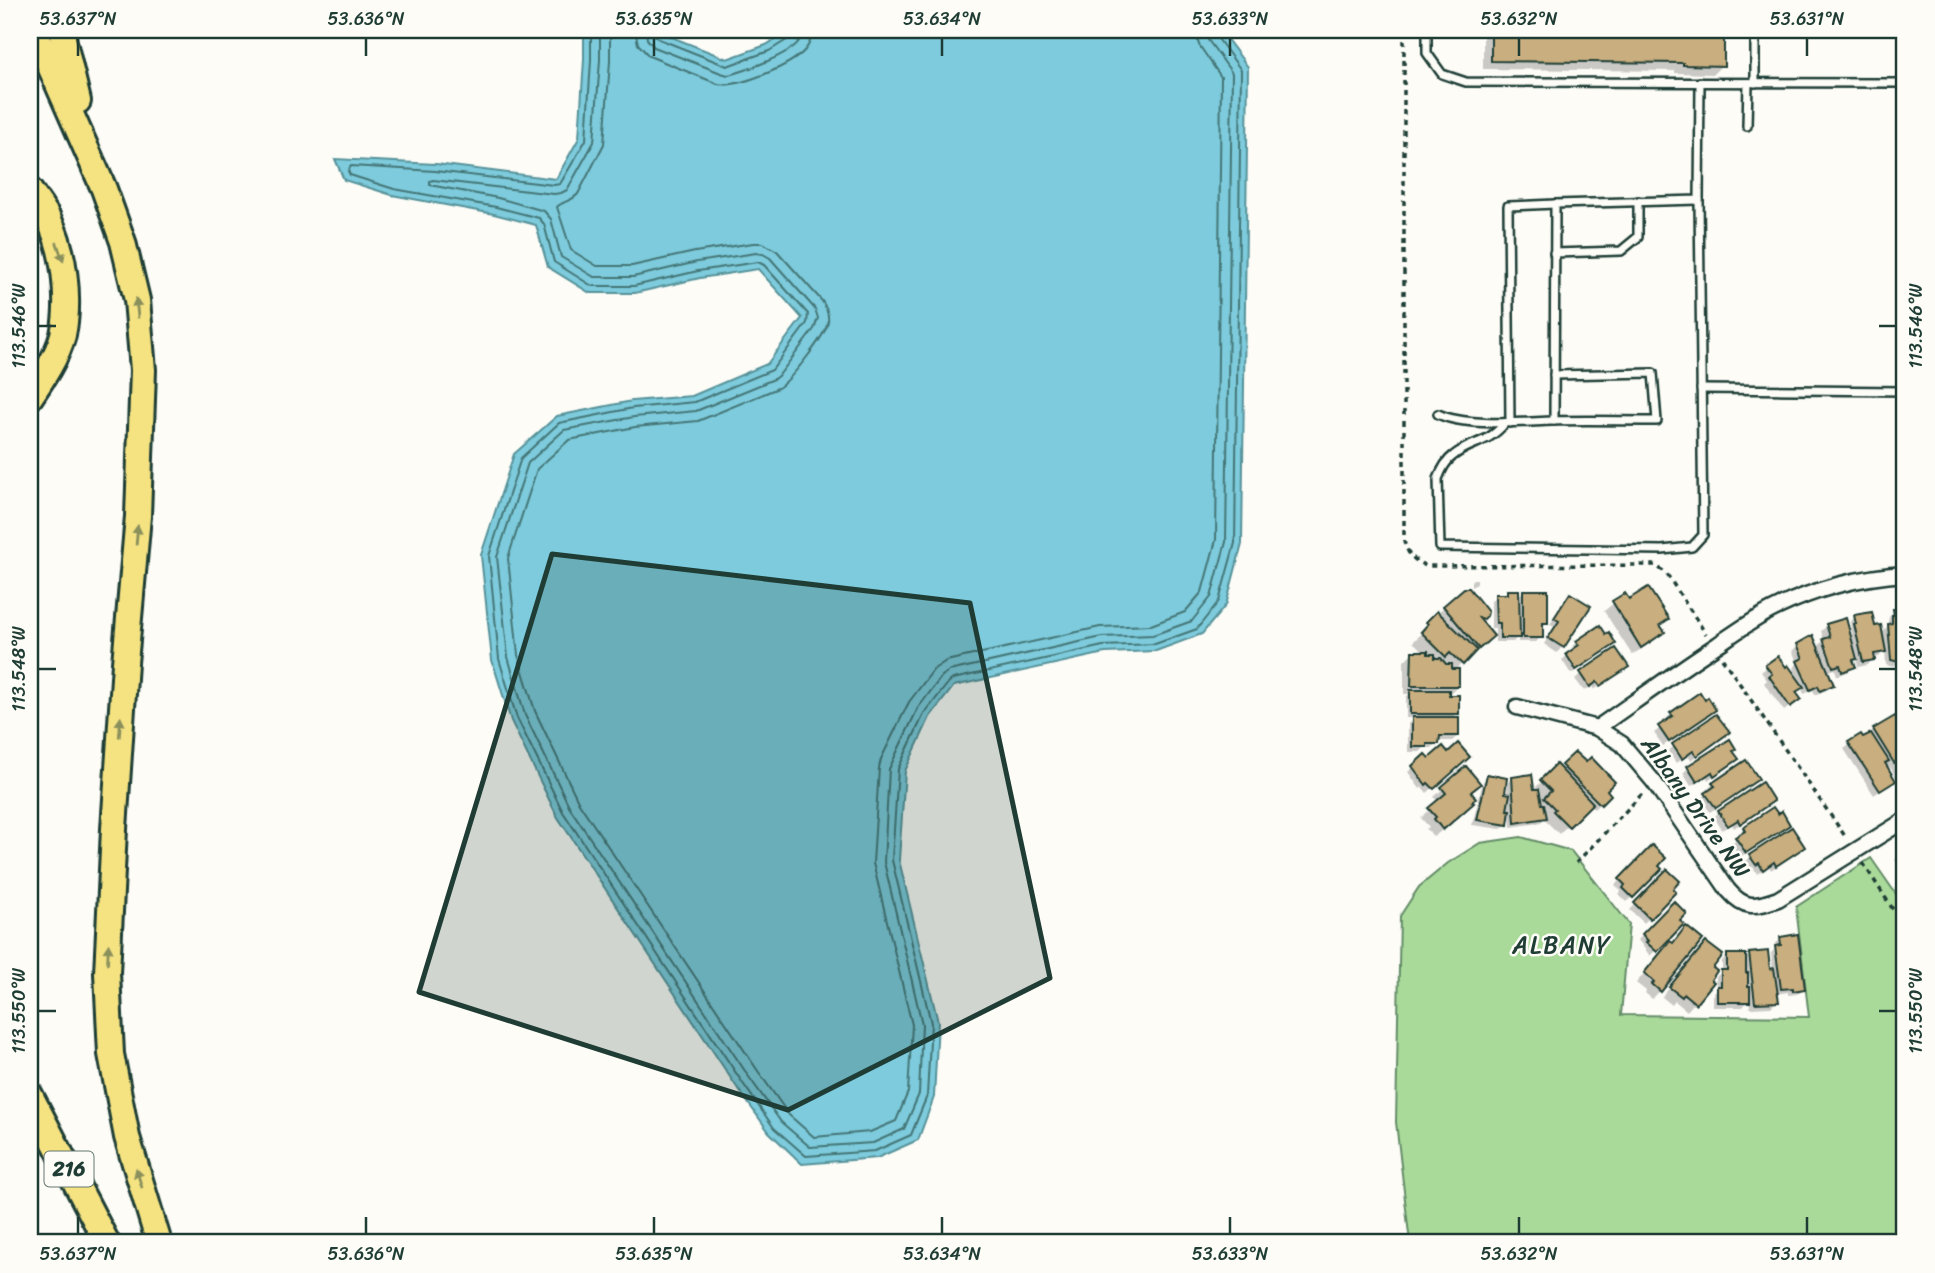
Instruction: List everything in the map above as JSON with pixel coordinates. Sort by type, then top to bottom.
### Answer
[{"type":"highway","points":[[34,30],[104,189],[123,243],[137,300],[143,370],[138,516],[125,663],[107,973],[111,1054],[127,1137],[159,1243]]},
{"type":"highway","points":[[63,30],[94,166]]},
{"type":"highway","points":[[30,191],[49,220],[64,263],[66,302],[62,336],[48,369],[30,397]]},
{"type":"highway","name":"216","points":[[30,1095],[107,1243]]},
{"type":"street","points":[[1597,728],[1753,620],[1797,598],[1847,582],[1905,574]]},
{"type":"street","name":"Albany Drive NW","points":[[1517,707],[1597,728],[1622,744],[1654,782],[1728,890],[1737,901],[1748,905],[1778,899],[1905,820]]},
{"type":"lane","points":[[1427,30],[1427,53],[1442,74],[1466,82],[1905,83]]},
{"type":"lane","points":[[1747,125],[1755,30]]},
{"type":"lane","points":[[1699,200],[1508,206],[1507,423],[1487,440],[1453,456],[1442,470],[1438,479],[1440,547],[1662,550],[1692,547],[1703,535],[1700,82]]},
{"type":"lane","points":[[1554,253],[1621,251],[1638,237],[1638,201]]},
{"type":"lane","points":[[1554,421],[1555,204]]},
{"type":"lane","points":[[1438,414],[1448,419],[1507,423],[1657,421],[1653,373],[1554,375]]},
{"type":"lane","points":[[1701,388],[1905,391]]},
{"type":"path","points":[[1404,30],[1404,541],[1407,553],[1426,566],[1654,565],[1666,573],[1905,928]]},
{"type":"path","points":[[1576,863],[1654,782]]},
{"type":"highlighted area","points":[[552,554],[970,603],[1050,978],[788,1110],[419,992]]},
{"type":"green space","points":[[1521,837],[1571,851],[1629,924],[1621,1015],[1809,1017],[1796,907],[1871,858],[1905,907],[1905,1243],[1410,1243],[1396,1122],[1400,916],[1419,887],[1448,863],[1480,843]]},
{"type":"water","points":[[584,30],[654,30],[727,59],[766,45],[791,30],[1220,30],[1248,67],[1242,544],[1226,605],[1202,634],[1156,651],[1105,653],[954,686],[930,717],[905,771],[899,860],[938,1022],[934,1097],[918,1140],[877,1158],[802,1164],[769,1132],[557,816],[511,721],[492,660],[481,555],[514,454],[557,416],[632,401],[692,396],[767,364],[802,318],[758,269],[700,278],[635,293],[590,293],[548,267],[536,225],[494,214],[392,195],[344,180],[335,159],[436,164],[556,179],[579,138]]},
{"type":"building","points":[[1491,30],[1724,30],[1724,66],[1683,63],[1491,61]]},
{"type":"building","points":[[1648,587],[1669,619],[1660,625],[1665,632],[1641,648],[1612,601],[1625,593],[1629,599]]},
{"type":"building","points":[[1464,588],[1469,588],[1488,612],[1484,619],[1479,618],[1494,636],[1479,649],[1443,606]]},
{"type":"building","points":[[1507,590],[1519,590],[1520,638],[1500,638],[1500,623],[1496,623],[1495,594],[1507,594]]},
{"type":"building","points":[[1523,590],[1548,590],[1548,623],[1543,623],[1543,638],[1523,638]]},
{"type":"building","points":[[1570,593],[1591,606],[1564,648],[1548,638],[1559,621],[1554,618]]},
{"type":"building","points":[[1893,609],[1905,609],[1905,659],[1899,662],[1891,660],[1888,624],[1892,623]]},
{"type":"building","points":[[1437,611],[1477,650],[1463,665],[1450,653],[1446,657],[1421,632]]},
{"type":"building","points":[[1872,612],[1875,626],[1881,625],[1886,652],[1874,654],[1875,660],[1863,662],[1854,615]]},
{"type":"building","points":[[1846,618],[1857,659],[1853,660],[1856,667],[1842,672],[1840,665],[1833,667],[1823,639],[1830,637],[1826,624]]},
{"type":"building","points":[[1600,625],[1606,634],[1609,632],[1616,644],[1576,670],[1566,654],[1579,645],[1576,641]]},
{"type":"building","points":[[1813,635],[1834,685],[1820,691],[1818,686],[1810,690],[1797,661],[1803,658],[1797,644]]},
{"type":"building","points":[[1616,648],[1629,667],[1600,686],[1597,682],[1590,687],[1580,672]]},
{"type":"building","points":[[1412,651],[1428,651],[1428,654],[1435,654],[1435,658],[1441,658],[1446,664],[1452,664],[1452,669],[1459,669],[1459,686],[1411,686]]},
{"type":"building","points":[[1778,656],[1804,687],[1796,692],[1801,699],[1790,707],[1769,676],[1772,674],[1765,665]]},
{"type":"building","points":[[1410,690],[1449,690],[1449,695],[1459,695],[1459,714],[1410,714]]},
{"type":"building","points":[[1700,692],[1705,700],[1708,697],[1716,710],[1669,742],[1658,726],[1673,716],[1670,713]]},
{"type":"building","points":[[1716,714],[1730,732],[1697,756],[1693,751],[1682,759],[1672,744]]},
{"type":"building","points":[[1895,716],[1905,733],[1905,770],[1899,760],[1894,763],[1873,729]]},
{"type":"building","points":[[1412,717],[1459,717],[1459,736],[1440,736],[1439,744],[1412,747]]},
{"type":"building","points":[[1871,733],[1889,761],[1885,763],[1896,781],[1880,791],[1848,742],[1861,734],[1863,737]]},
{"type":"building","points":[[1730,739],[1736,749],[1733,751],[1739,759],[1714,776],[1712,772],[1697,782],[1687,766]]},
{"type":"building","points":[[1458,743],[1470,757],[1434,789],[1428,783],[1426,785],[1412,766],[1425,754],[1429,758],[1443,746],[1448,752]]},
{"type":"building","points":[[1575,752],[1586,762],[1591,757],[1615,782],[1607,790],[1611,795],[1601,805],[1561,765]]},
{"type":"building","points":[[1746,760],[1759,779],[1716,808],[1705,793],[1715,786],[1712,783]]},
{"type":"building","points":[[1556,764],[1593,803],[1569,827],[1544,798],[1551,791],[1540,780]]},
{"type":"building","points":[[1466,766],[1481,784],[1471,792],[1476,798],[1472,802],[1474,803],[1443,830],[1428,808],[1446,793],[1441,787]]},
{"type":"building","points":[[1487,774],[1507,778],[1505,793],[1510,794],[1508,825],[1477,820]]},
{"type":"building","points":[[1532,774],[1534,789],[1539,789],[1547,818],[1515,823],[1512,777]]},
{"type":"building","points":[[1762,782],[1774,801],[1740,824],[1738,820],[1728,826],[1718,811]]},
{"type":"building","points":[[1773,807],[1778,814],[1782,811],[1790,825],[1746,853],[1735,837],[1745,831],[1743,827]]},
{"type":"building","points":[[1792,827],[1805,847],[1776,866],[1774,862],[1763,870],[1759,863],[1756,865],[1749,855]]},
{"type":"building","points":[[1652,845],[1666,858],[1659,866],[1662,869],[1633,898],[1623,888],[1625,885],[1619,879]]},
{"type":"building","points":[[1667,869],[1680,881],[1673,889],[1676,892],[1650,919],[1634,903]]},
{"type":"building","points":[[1674,901],[1687,914],[1680,921],[1684,924],[1657,952],[1642,934]]},
{"type":"building","points":[[1686,926],[1703,940],[1661,992],[1644,973]]},
{"type":"building","points":[[1798,934],[1805,989],[1781,989],[1775,946],[1781,945],[1780,937]]},
{"type":"building","points":[[1706,942],[1723,955],[1713,968],[1717,971],[1711,980],[1714,982],[1696,1004],[1669,987]]},
{"type":"building","points":[[1768,951],[1770,969],[1774,968],[1779,1002],[1755,1003],[1749,953]]},
{"type":"building","points":[[1727,954],[1746,954],[1750,1002],[1717,1002],[1721,970],[1727,970]]},
{"type":"district","name":"ALBANY","points":[[1562,945]]}]
